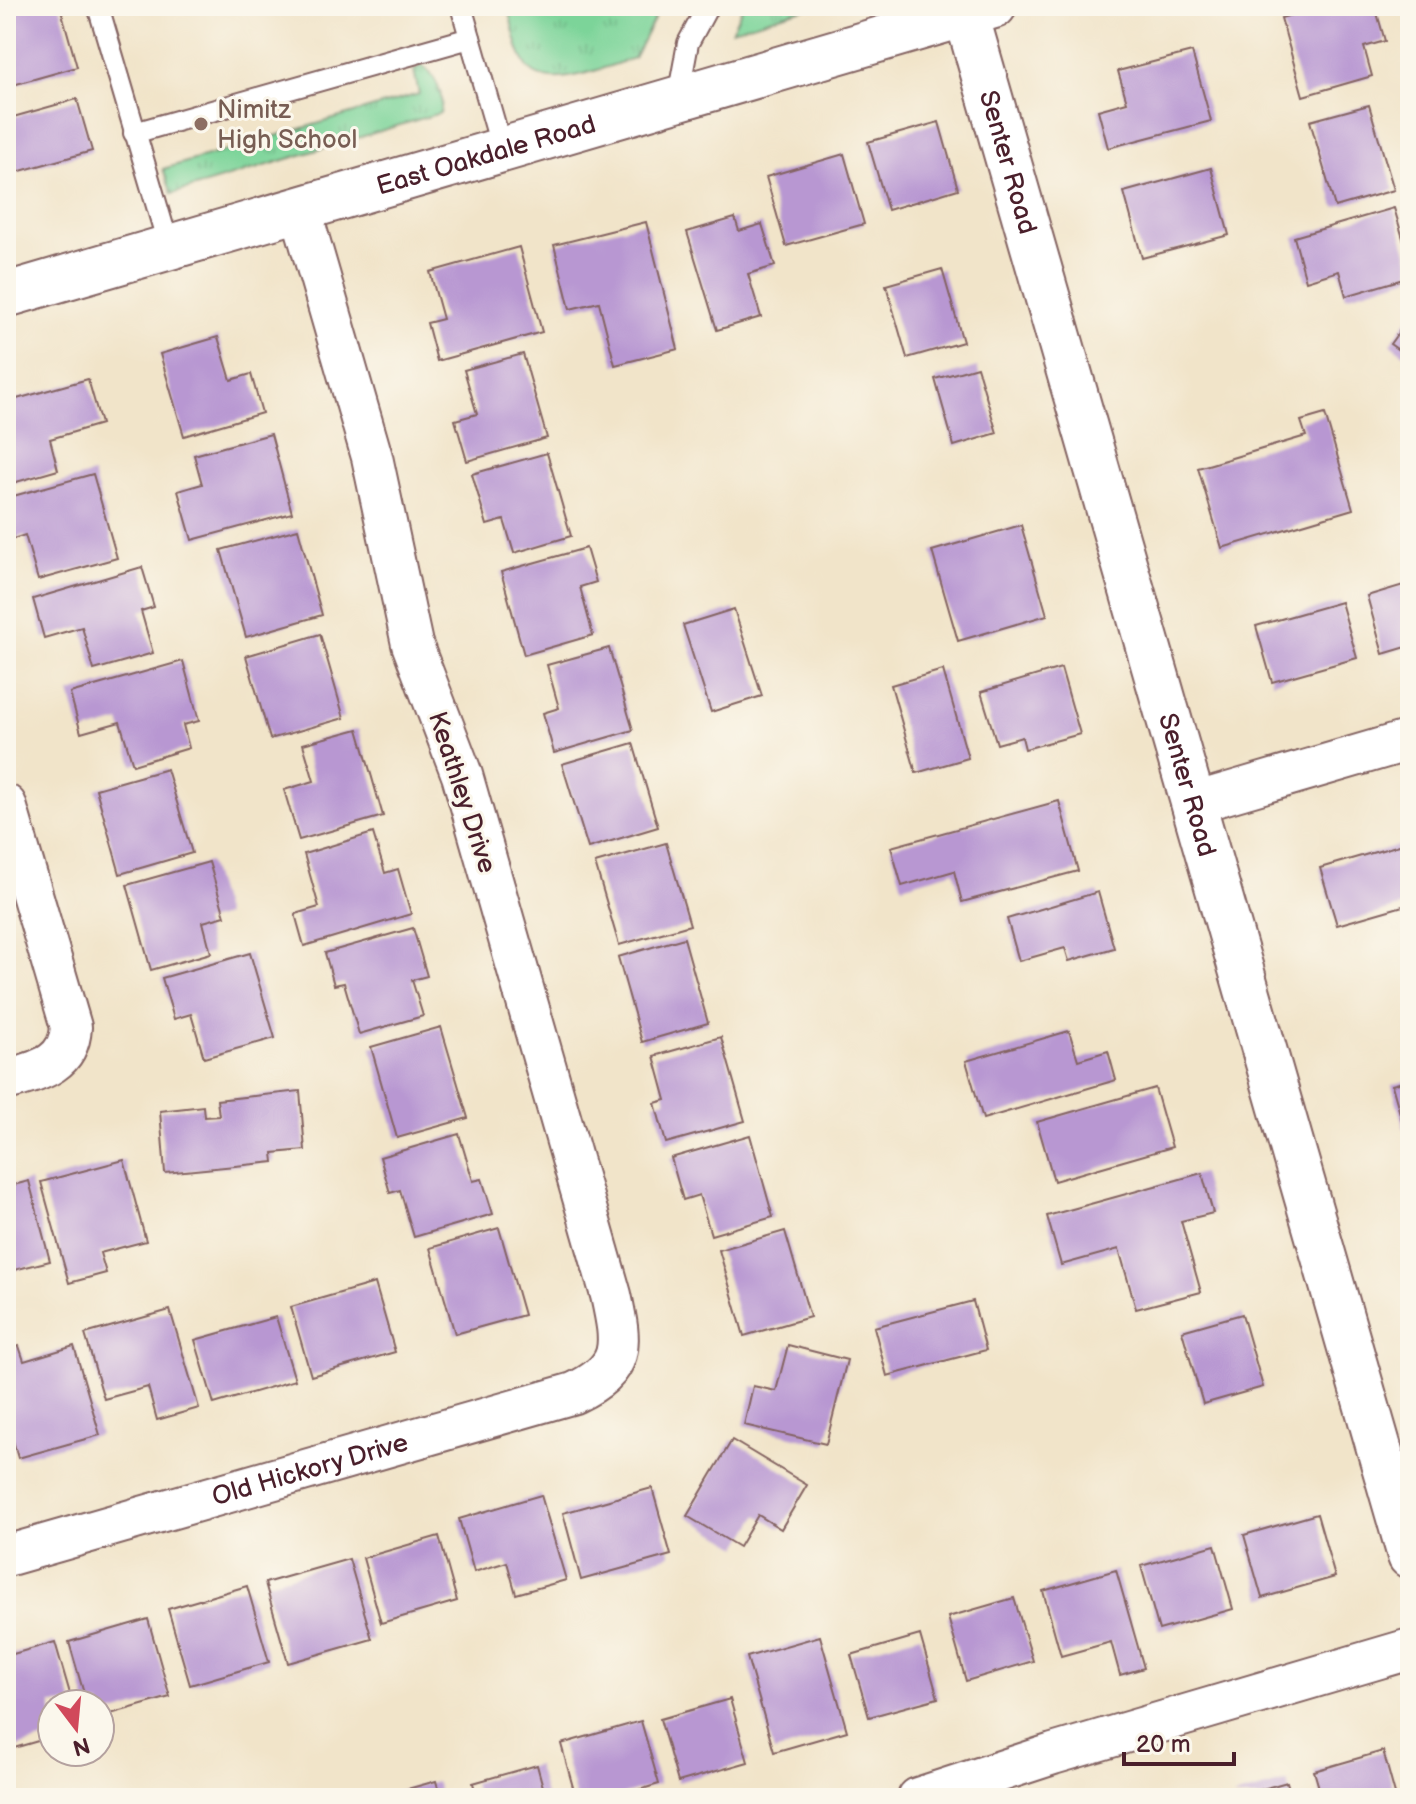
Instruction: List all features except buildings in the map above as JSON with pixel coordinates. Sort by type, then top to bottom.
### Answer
[{"type":"street","name":"East Oakdale Road","points":[[6,295],[980,10]]},
{"type":"street","name":"Senter Road","points":[[980,10],[1194,803],[1410,1556]]},
{"type":"street","name":"Keathley Drive","points":[[300,208],[372,457],[412,644],[462,775],[611,1295],[618,1328],[618,1355],[608,1373]]},
{"type":"street","points":[[1194,803],[1410,740]]},
{"type":"street","points":[[6,805],[71,1027],[67,1050],[59,1059],[47,1067],[6,1080]]},
{"type":"street","name":"Old Hickory Drive","points":[[6,1556],[574,1393],[608,1373]]},
{"type":"street","points":[[918,1798],[1053,1754],[1410,1649]]},
{"type":"lane","points":[[98,6],[169,247]]},
{"type":"lane","points":[[461,6],[502,149]]},
{"type":"lane","points":[[678,97],[688,43],[708,6]]},
{"type":"lane","points":[[134,133],[470,38]]},
{"type":"green space","points":[[507,6],[661,6],[634,58],[578,76],[548,78],[536,74],[523,60]]},
{"type":"green space","points":[[743,6],[813,6],[732,30]]},
{"type":"green space","points":[[422,65],[438,86],[440,113],[172,194],[163,169],[419,94],[414,70]]},
{"type":"place","name":"Nimitz High School","points":[[201,124]]}]
